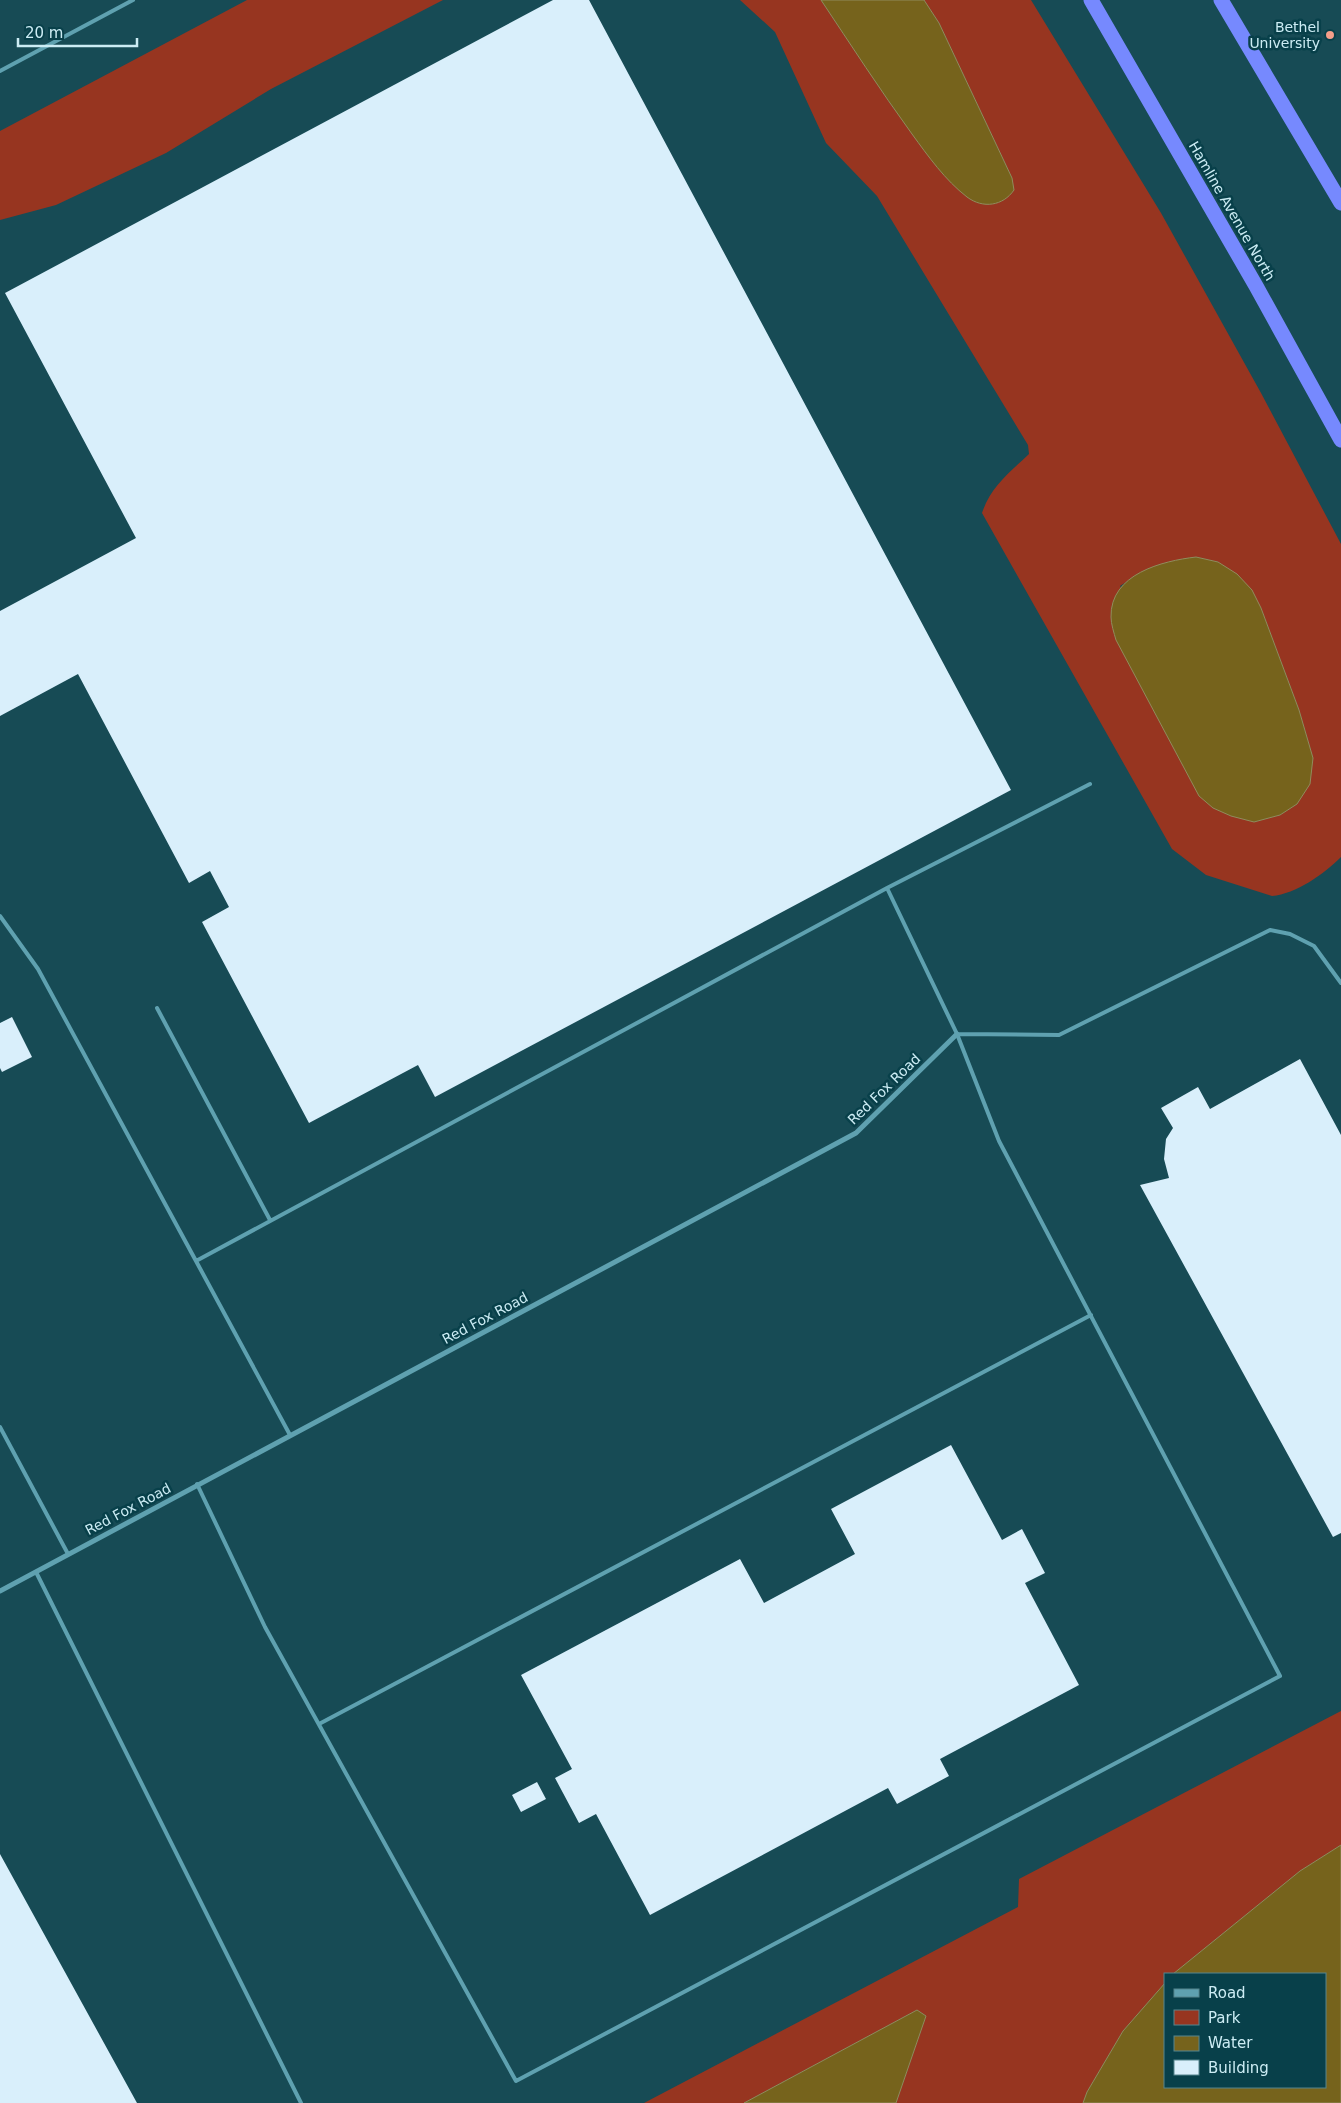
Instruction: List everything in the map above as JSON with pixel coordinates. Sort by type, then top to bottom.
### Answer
[{"type":"highway","name":"Hamline Avenue North","points":[[1091,0],[1242,262],[1341,440]]},
{"type":"highway","points":[[1221,0],[1341,203]]},
{"type":"street","name":"Red Fox Road","points":[[0,1591],[856,1133],[957,1034]]},
{"type":"lane","points":[[0,72],[133,0]]},
{"type":"lane","points":[[196,1260],[887,888],[1090,784]]},
{"type":"lane","points":[[197,1484],[265,1627],[516,2081],[1280,1676],[998,1141],[957,1034],[887,888]]},
{"type":"lane","points":[[0,916],[38,969],[290,1435]]},
{"type":"lane","points":[[957,1034],[1058,1034],[1270,930],[1290,934],[1314,946],[1341,983]]},
{"type":"lane","points":[[157,1008],[270,1220]]},
{"type":"lane","points":[[319,1724],[1091,1315]]},
{"type":"lane","points":[[0,1427],[68,1554]]},
{"type":"lane","points":[[36,1572],[301,2103]]},
{"type":"green space","points":[[247,0],[443,0],[271,89],[166,153],[56,205],[0,220],[0,131]]},
{"type":"green space","points":[[740,0],[821,0],[894,109],[1012,178],[939,23],[924,0],[1031,0],[1161,213],[1261,393],[1341,544],[1341,857],[1309,882],[1291,891],[1272,896],[1206,875],[1172,849],[982,513],[996,487],[1029,454],[1028,445],[877,196],[826,143],[775,32]],"holes":[[[1196,557],[1218,562],[1261,608],[1299,710],[1313,758],[1297,804],[1280,815],[1254,822],[1120,586],[1138,575],[1175,561]]]},
{"type":"green space","points":[[1341,1711],[1341,1845],[1300,1871],[1174,1973],[1164,1973],[1164,1984],[1123,2031],[1087,2092],[1083,2103],[896,2103],[926,2016],[917,2010],[744,2103],[644,2103],[1018,1907],[1019,1879]]},
{"type":"water","points":[[821,0],[924,0],[939,23],[1012,178],[1014,190],[1004,200],[992,204],[973,201],[951,183],[900,117]]},
{"type":"water","points":[[1196,557],[1218,562],[1237,574],[1252,590],[1261,608],[1299,710],[1313,758],[1310,784],[1297,804],[1280,815],[1254,822],[1231,816],[1213,808],[1199,796],[1116,640],[1111,620],[1113,602],[1119,590],[1128,580],[1154,566]]},
{"type":"water","points":[[1341,1845],[1341,2103],[1083,2103],[1087,2092],[1123,2031],[1164,1984],[1164,2088],[1326,2088],[1326,1973],[1174,1973],[1300,1871]]},
{"type":"water","points":[[917,2010],[926,2016],[896,2103],[744,2103]]},
{"type":"building","points":[[553,0],[589,0],[1011,790],[435,1097],[418,1065],[309,1123],[202,922],[229,907],[210,871],[189,883],[78,674],[0,716],[0,611],[136,538],[5,293]]},
{"type":"building","points":[[12,1017],[32,1057],[2,1072],[0,1068],[0,1023]]},
{"type":"building","points":[[1300,1059],[1341,1135],[1341,1533],[1333,1537],[1140,1185],[1169,1178],[1164,1159],[1166,1139],[1173,1128],[1161,1108],[1198,1087],[1210,1109]]},
{"type":"building","points":[[951,1445],[1002,1540],[1022,1529],[1045,1573],[1025,1583],[1079,1685],[940,1759],[949,1776],[897,1804],[888,1788],[650,1915],[596,1814],[579,1823],[555,1778],[572,1769],[521,1675],[740,1559],[764,1603],[855,1554],[831,1509]]},
{"type":"building","points":[[537,1782],[546,1799],[521,1812],[512,1795]]},
{"type":"building","points":[[0,1854],[137,2103],[0,2103]]},
{"type":"place","name":"Bethel University","points":[[1330,35]]}]
